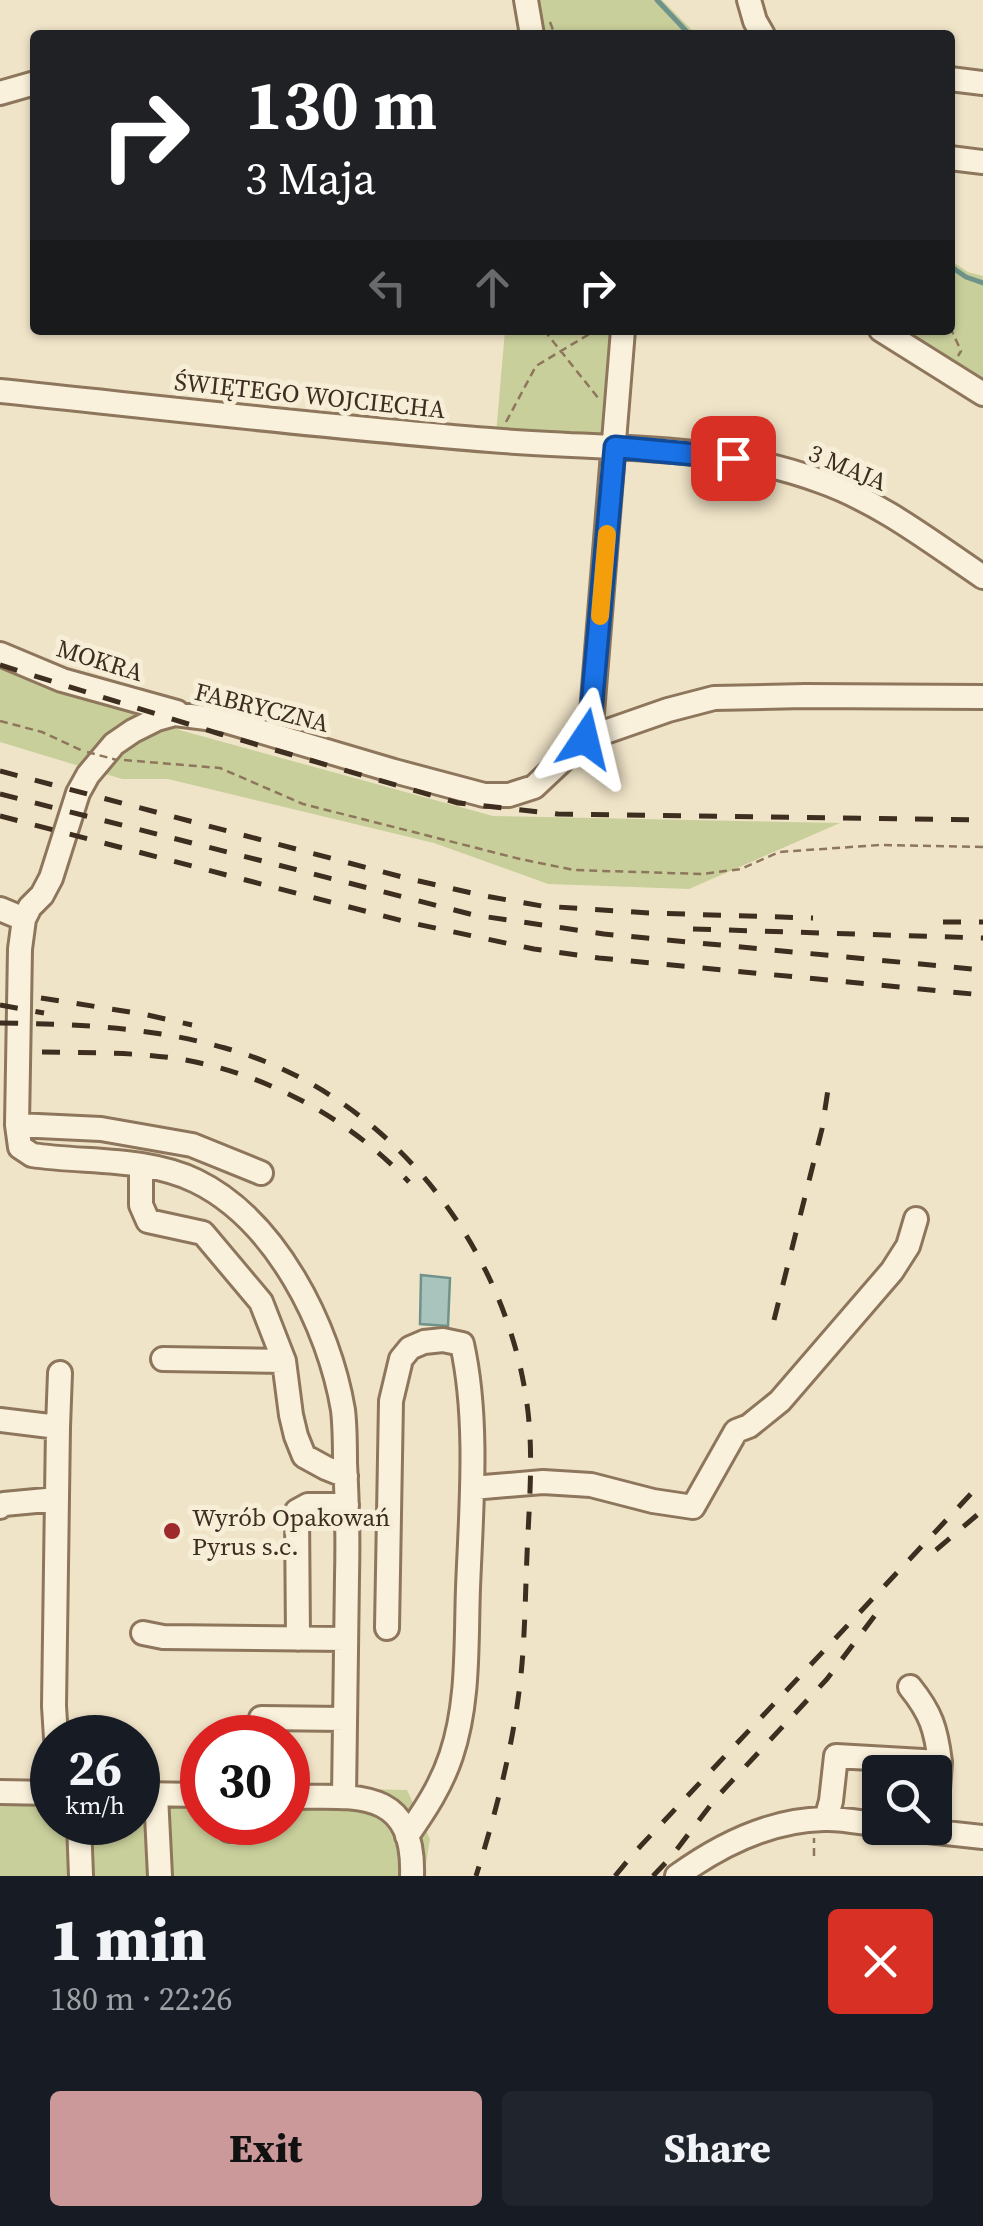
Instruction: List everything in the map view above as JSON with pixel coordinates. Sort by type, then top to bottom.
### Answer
[{"type":"street","points":[[526,0],[531,30]]},
{"type":"street","points":[[749,0],[760,30]]},
{"type":"street","points":[[955,79],[983,82]]},
{"type":"street","points":[[0,92],[30,84]]},
{"type":"street","points":[[955,159],[983,162]]},
{"type":"street","points":[[585,739],[590,724],[623,335]]},
{"type":"street","points":[[889,335],[983,394]]},
{"type":"street","name":"ŚWIĘTEGO WOJCIECHA","points":[[0,391],[496,441],[615,447]]},
{"type":"street","name":"3 MAJA","points":[[615,447],[733,458],[820,480],[886,513],[983,577]]},
{"type":"street","name":"MOKRA","points":[[0,654],[62,680],[186,714]]},
{"type":"street","points":[[585,739],[714,698],[983,697]]},
{"type":"street","name":"FABRYCZNA","points":[[17,1125],[20,948],[24,919],[42,896],[78,793],[100,759],[132,731],[157,719],[186,714],[222,720],[484,795],[509,795],[534,787],[585,739]]},
{"type":"street","points":[[0,909],[24,919]]},
{"type":"street","points":[[261,1172],[192,1145],[102,1129],[17,1125],[20,1147],[32,1155],[141,1166],[194,1180],[245,1217],[268,1240],[293,1276],[333,1368],[343,1413],[347,1505],[344,1797]]},
{"type":"street","points":[[141,1166],[141,1205],[148,1221],[203,1233],[262,1302],[284,1360],[291,1415],[304,1456],[346,1476]]},
{"type":"street","points":[[472,1488],[543,1482],[590,1485],[693,1507],[736,1431],[780,1402],[892,1271],[908,1246],[916,1220]]},
{"type":"street","points":[[387,1628],[392,1401],[401,1359],[410,1348],[424,1342],[462,1344],[469,1376],[472,1488],[465,1683],[453,1752],[438,1790],[407,1836]]},
{"type":"street","points":[[163,1359],[284,1360]]},
{"type":"street","points":[[55,1715],[60,1373]]},
{"type":"street","points":[[0,1420],[58,1428]]},
{"type":"street","points":[[0,1508],[4,1504],[57,1499]]},
{"type":"street","points":[[298,1640],[297,1511],[308,1505],[347,1505]]},
{"type":"street","points":[[143,1633],[163,1637],[346,1640]]},
{"type":"street","points":[[910,1687],[928,1709],[939,1755]]},
{"type":"street","points":[[310,1719],[345,1720]]},
{"type":"street","points":[[826,1819],[836,1756],[862,1758]]},
{"type":"street","points":[[0,1792],[30,1793]]},
{"type":"street","points":[[310,1796],[360,1798],[396,1815],[407,1836],[412,1876]]},
{"type":"street","points":[[676,1876],[699,1860],[773,1825],[826,1819],[862,1823]]},
{"type":"street","points":[[952,1834],[983,1838]]},
{"type":"street","points":[[80,1845],[81,1876]]},
{"type":"street","points":[[155,1845],[160,1876]]},
{"type":"path","points":[[548,335],[606,408]]},
{"type":"path","points":[[496,441],[536,366],[588,335]]},
{"type":"path","points":[[953,353],[958,356],[962,351],[954,335]]},
{"type":"path","points":[[0,721],[117,760],[220,768],[303,804],[520,860],[574,870],[702,874],[741,870],[779,852],[880,845],[983,848]]},
{"type":"path","points":[[803,1836],[814,1837],[814,1856]]},
{"type":"green space","points":[[534,0],[662,0],[692,30],[540,30]]},
{"type":"green space","points":[[955,263],[983,276],[983,383],[907,335],[955,335]]},
{"type":"green space","points":[[505,335],[610,335],[602,438],[496,434]]},
{"type":"green space","points":[[0,660],[183,731],[493,816],[840,823],[689,889],[548,884],[434,843],[168,779],[122,779],[0,742]]},
{"type":"green space","points":[[0,1781],[30,1781],[30,1845],[160,1845],[160,1784],[180,1784],[180,1845],[310,1845],[310,1788],[407,1790],[430,1839],[424,1876],[0,1876]]},
{"type":"water","points":[[421,1275],[450,1278],[448,1326],[420,1324]]},
{"type":"waterway","points":[[657,0],[685,30]]},
{"type":"waterway","points":[[955,269],[983,283]]},
{"type":"railway","points":[[0,665],[458,803],[558,814],[983,820]]},
{"type":"railway","points":[[0,771],[485,896],[542,906],[813,918]]},
{"type":"railway","points":[[0,794],[474,915],[604,934],[983,970]]},
{"type":"railway","points":[[0,816],[407,922],[534,949],[983,995]]},
{"type":"railway","points":[[943,922],[983,922]]},
{"type":"railway","points":[[693,929],[983,938]]},
{"type":"railway","points":[[41,998],[192,1025]]},
{"type":"railway","points":[[0,1005],[44,1013]]},
{"type":"railway","points":[[0,1023],[86,1026],[169,1035],[225,1048],[283,1069],[337,1099],[385,1137],[428,1182],[464,1232],[493,1286],[514,1344],[527,1404],[531,1461],[519,1692],[502,1785],[476,1876]]},
{"type":"railway","points":[[42,1052],[157,1056],[239,1074],[302,1100],[331,1118],[359,1137],[409,1182]]},
{"type":"railway","points":[[774,1320],[822,1129],[829,1083]]},
{"type":"railway","points":[[615,1876],[983,1481]]},
{"type":"railway","points":[[936,1550],[983,1510]]},
{"type":"railway","points":[[653,1876],[716,1798],[827,1679],[879,1610]]},
{"type":"slow traffic","points":[[600,616],[607,534]]},
{"type":"place","name":"Wyrób Opakowań Pyrus s.c.","points":[[172,1531]]},
{"type":"route","points":[[585,739],[590,724],[615,447],[733,458]]}]
